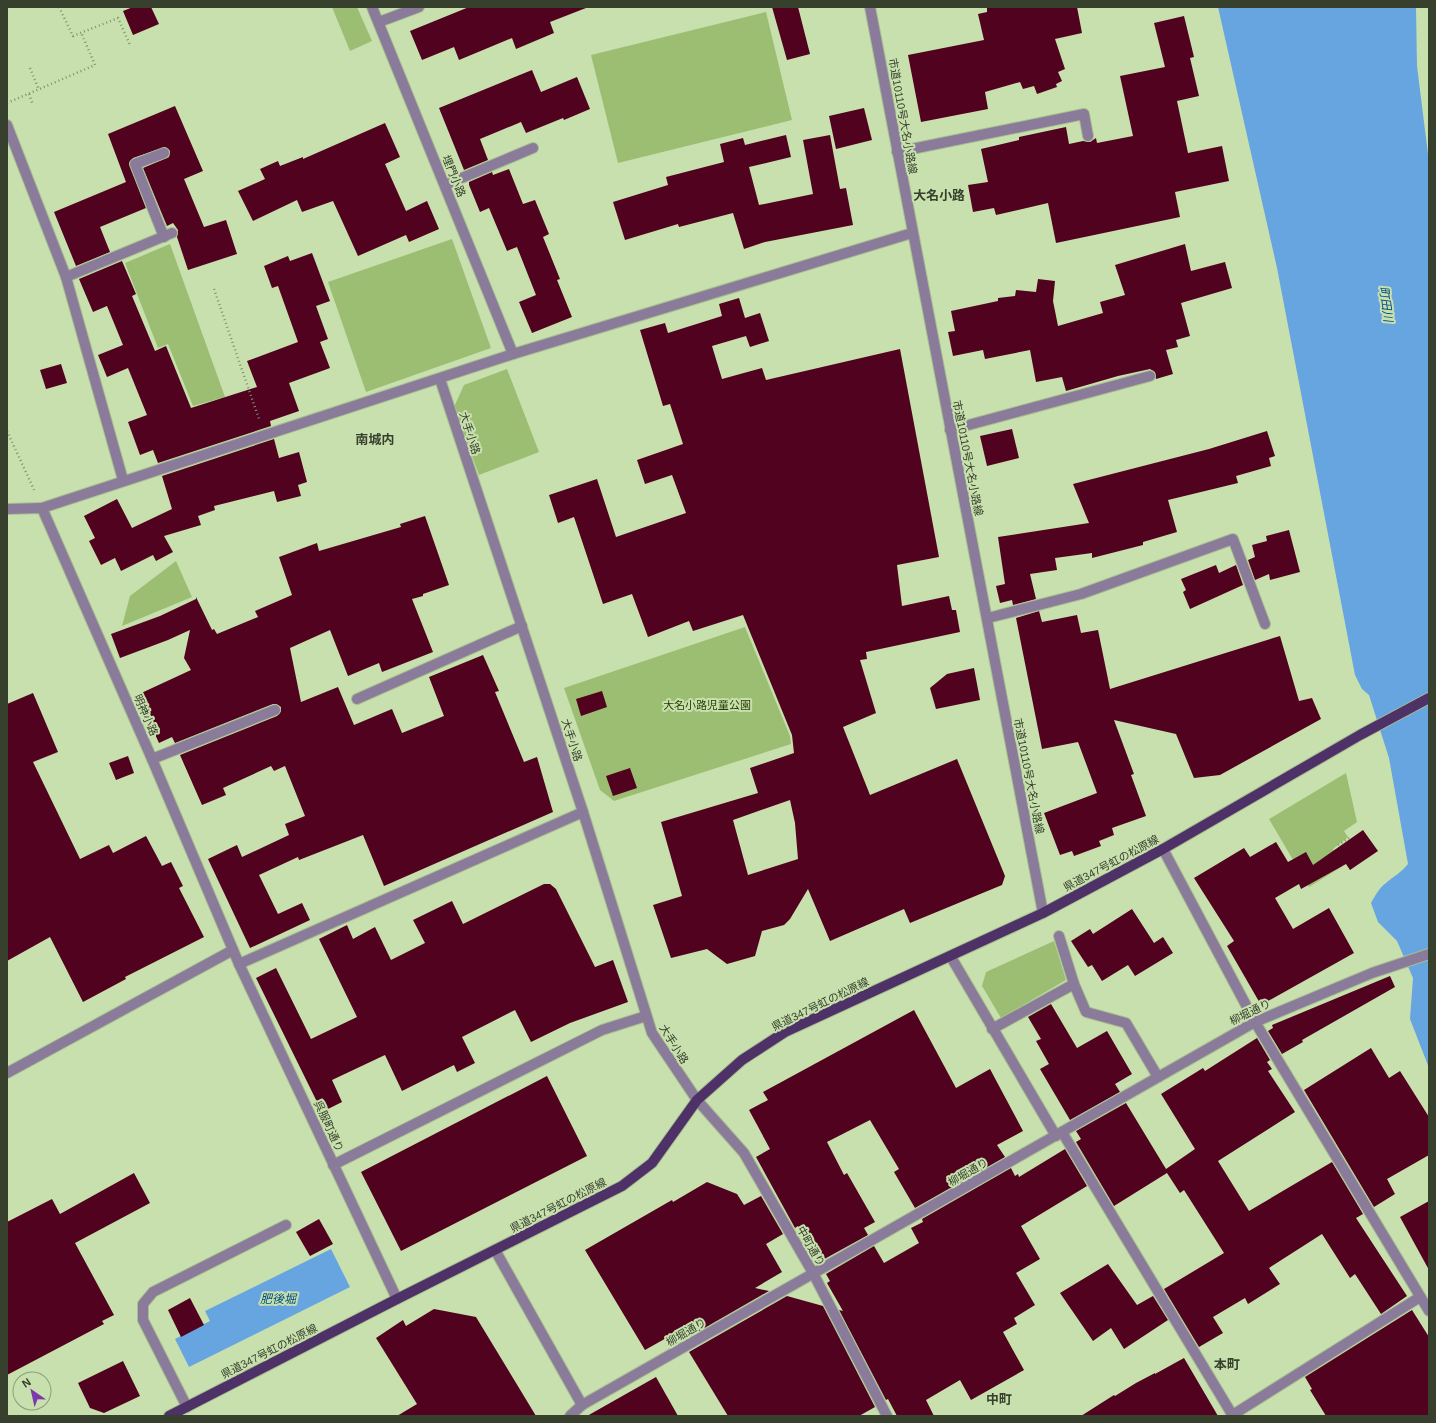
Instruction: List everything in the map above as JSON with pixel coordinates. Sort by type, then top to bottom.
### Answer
[{"type":"main road","name":"県道347号虹の松原線","points":[[169,1416],[189,1412],[397,1299],[622,1186],[652,1163],[697,1100],[742,1060],[785,1032],[951,957],[1043,913],[1163,849],[1360,735],[1429,698]]},
{"type":"street","name":"埋門小路","points":[[372,7],[513,354]]},
{"type":"street","points":[[379,22],[419,7]]},
{"type":"street","name":"市道10110号大名小路線","points":[[870,7],[950,430],[988,618],[1043,913]]},
{"type":"street","points":[[897,152],[1084,114],[1088,136]]},
{"type":"street","points":[[7,125],[66,277],[123,480]]},
{"type":"street","points":[[445,185],[533,148]]},
{"type":"street","points":[[66,277],[168,235],[135,164],[164,153]]},
{"type":"street","points":[[7,509],[42,508],[123,480],[440,379],[513,354],[912,233]]},
{"type":"street","points":[[950,430],[1150,376]]},
{"type":"street","name":"大手小路","points":[[440,379],[583,812],[652,1033],[697,1100]]},
{"type":"street","name":"明神小路","points":[[42,508],[152,759],[239,964]]},
{"type":"street","points":[[988,618],[1081,594],[1233,539],[1265,624]]},
{"type":"street","points":[[357,699],[522,626]]},
{"type":"street","points":[[152,759],[275,710]]},
{"type":"street","points":[[239,964],[583,812]]},
{"type":"street","points":[[1163,849],[1255,1022],[1429,1311]]},
{"type":"street","points":[[1059,936],[1074,984],[1086,1012],[1126,1023],[1158,1077]]},
{"type":"street","points":[[7,1073],[233,950]]},
{"type":"street","name":"柳堀通り","points":[[570,1416],[582,1405],[1255,1022],[1372,973],[1429,954]]},
{"type":"street","points":[[951,957],[992,1029],[1059,1134],[1232,1416],[1420,1297]]},
{"type":"street","name":"呉服町通り","points":[[239,964],[397,1299]]},
{"type":"street","points":[[992,1029],[1074,984]]},
{"type":"street","points":[[334,1165],[602,1030],[646,1016]]},
{"type":"street","name":"中町通り","points":[[697,1100],[744,1153],[813,1274],[887,1416]]},
{"type":"street","points":[[189,1412],[143,1320],[143,1304],[153,1292],[286,1225]]},
{"type":"street","points":[[495,1250],[582,1405]]},
{"type":"path","points":[[59,7],[73,36],[118,18],[130,44]]},
{"type":"path","points":[[7,104],[95,65],[81,32]]},
{"type":"path","points":[[30,68],[39,90]]},
{"type":"path","points":[[29,94],[33,105]]},
{"type":"path","points":[[214,289],[264,435]]},
{"type":"path","points":[[7,431],[42,508]]},
{"type":"path","points":[[1338,845],[1349,838]]},
{"type":"green space","points":[[332,7],[357,7],[372,41],[350,51]]},
{"type":"green space","points":[[766,12],[792,120],[618,163],[591,55]]},
{"type":"green space","points":[[452,239],[491,348],[366,392],[328,282]]},
{"type":"green space","points":[[170,244],[225,397],[193,406],[168,344],[158,348],[125,263]]},
{"type":"green space","points":[[507,369],[539,452],[479,475],[454,407],[464,385]]},
{"type":"green space","points":[[176,561],[192,597],[122,626],[130,596]]},
{"type":"green space","name":"大名小路児童公園","points":[[745,627],[790,736],[791,744],[614,801],[600,790],[564,688]]},
{"type":"green space","points":[[1346,773],[1357,822],[1344,831],[1348,837],[1333,849],[1343,866],[1309,887],[1269,819]]},
{"type":"green space","points":[[1054,941],[1066,980],[1001,1018],[982,986],[986,972]]},
{"type":"water","name":"町田川","points":[[1218,7],[1416,7],[1417,66],[1429,162],[1429,1068],[1410,1019],[1413,978],[1397,941],[1378,922],[1371,903],[1381,887],[1408,864],[1389,758],[1369,695],[1362,689],[1355,675],[1277,268]]},
{"type":"water","name":"肥後堀","points":[[331,1249],[350,1287],[189,1367],[175,1339],[210,1321],[205,1311]]},
{"type":"building","points":[[133,7],[151,7],[159,24],[133,35],[123,11]]},
{"type":"building","points":[[469,7],[586,8],[550,22],[554,33],[516,49],[512,38],[459,60],[454,47],[422,60],[410,31]]},
{"type":"building","points":[[772,7],[798,7],[810,54],[787,60]]},
{"type":"building","points":[[987,7],[1077,7],[1082,33],[1055,39],[1065,69],[1058,72],[1062,81],[1056,84],[1057,87],[1037,94],[1034,86],[1023,89],[1020,82],[985,92],[988,109],[921,122],[908,55],[984,40],[978,14],[987,12]]},
{"type":"building","points":[[1184,16],[1194,57],[1190,58],[1199,96],[1177,101],[1188,153],[1222,146],[1229,181],[1175,192],[1180,217],[1056,243],[1048,203],[996,215],[994,208],[973,212],[968,185],[988,182],[981,149],[1019,140],[1019,137],[1066,127],[1069,144],[1083,141],[1090,142],[1096,138],[1097,143],[1133,136],[1120,76],[1165,67],[1154,23]]},
{"type":"building","points":[[532,70],[541,92],[577,77],[590,109],[526,133],[521,122],[480,139],[488,160],[464,170],[439,108]]},
{"type":"building","points":[[175,106],[203,171],[184,179],[204,227],[226,220],[237,254],[188,270],[177,237],[178,230],[173,223],[167,226],[143,168],[169,157],[170,151],[165,147],[133,158],[129,163],[146,208],[100,227],[110,252],[76,266],[54,212],[126,182],[108,134]]},
{"type":"building","points":[[864,108],[872,140],[836,149],[829,116]]},
{"type":"building","points":[[385,123],[400,157],[385,164],[406,211],[427,201],[439,229],[409,242],[406,235],[358,256],[333,201],[302,212],[297,200],[253,221],[238,191],[265,179],[260,169],[278,161],[280,166],[303,157],[303,159]]},
{"type":"building","points":[[786,135],[791,157],[749,167],[759,205],[813,194],[803,140],[830,135],[840,189],[846,188],[853,225],[765,242],[744,249],[733,213],[679,227],[678,224],[625,240],[613,202],[668,185],[666,177],[724,162],[720,144],[743,138],[745,145]]},
{"type":"building","points":[[509,169],[523,204],[535,200],[549,234],[543,237],[560,279],[557,280],[572,317],[532,333],[519,302],[536,295],[517,247],[507,251],[489,208],[480,212],[469,185],[469,182],[492,172],[493,175]]},
{"type":"building","points":[[1185,244],[1191,271],[1225,262],[1232,288],[1181,303],[1190,336],[1176,340],[1178,347],[1166,350],[1173,374],[1156,379],[1155,372],[1150,369],[1118,376],[1066,391],[1062,377],[1036,382],[1030,350],[985,359],[983,350],[953,356],[948,332],[955,331],[951,311],[998,301],[998,298],[1015,296],[1016,290],[1036,292],[1038,279],[1055,281],[1053,301],[1058,326],[1103,313],[1100,302],[1125,295],[1115,265]]},
{"type":"building","points":[[312,253],[330,301],[316,306],[328,339],[320,342],[330,368],[289,383],[299,411],[270,421],[271,426],[158,463],[153,450],[140,455],[128,422],[147,415],[128,368],[107,377],[98,355],[123,345],[107,306],[93,312],[79,279],[122,261],[136,294],[132,296],[155,351],[166,346],[191,408],[257,387],[247,361],[298,342],[278,286],[272,288],[264,266],[288,256],[290,261]]},
{"type":"building","points":[[739,298],[745,318],[760,313],[769,341],[750,347],[746,336],[712,346],[722,379],[762,368],[766,380],[900,349],[939,557],[897,565],[902,606],[949,596],[952,610],[956,610],[960,632],[866,652],[867,659],[860,660],[876,713],[843,727],[870,795],[957,759],[1005,876],[1002,885],[910,923],[904,909],[830,941],[808,889],[790,919],[784,925],[762,931],[755,956],[727,964],[707,949],[671,958],[653,905],[682,896],[661,822],[758,793],[750,768],[794,753],[792,735],[743,615],[693,631],[689,621],[648,637],[632,594],[603,604],[574,517],[558,523],[549,495],[597,479],[616,537],[686,513],[672,475],[645,484],[637,460],[683,444],[670,404],[663,406],[640,330],[665,323],[668,333],[722,316],[719,304]],"holes":[[[790,800],[795,823],[798,859],[748,875],[733,820]]]},
{"type":"building","points":[[61,364],[67,383],[46,389],[40,370]]},
{"type":"building","points":[[1012,429],[1019,458],[987,466],[980,436]]},
{"type":"building","points":[[1267,431],[1275,456],[1269,458],[1271,466],[1236,476],[1238,483],[1168,500],[1177,532],[1143,542],[1143,545],[1092,558],[1092,553],[1055,558],[1057,570],[1030,574],[1036,599],[1013,605],[1012,600],[1000,603],[996,586],[1005,584],[998,537],[1089,523],[1073,484],[1209,449]]},
{"type":"building","points":[[274,439],[279,458],[299,452],[307,482],[298,485],[301,496],[277,502],[274,491],[214,506],[215,510],[198,516],[201,525],[164,536],[173,552],[156,561],[153,555],[121,571],[115,558],[101,565],[89,541],[95,538],[84,516],[117,499],[132,528],[172,509],[162,476]]},
{"type":"building","points":[[425,516],[449,585],[412,599],[433,652],[382,672],[379,663],[348,676],[330,630],[290,648],[301,702],[338,687],[354,725],[392,709],[402,733],[444,716],[429,677],[483,655],[499,691],[495,692],[524,762],[537,757],[553,812],[384,886],[363,835],[299,860],[298,857],[259,875],[278,914],[302,903],[310,920],[250,948],[208,859],[237,845],[242,857],[289,835],[285,824],[305,816],[285,766],[274,771],[271,766],[223,788],[226,795],[202,805],[180,755],[277,716],[281,711],[281,707],[273,704],[175,743],[172,737],[159,743],[137,695],[191,670],[184,658],[190,630],[120,658],[111,634],[160,616],[196,599],[196,597],[212,630],[214,629],[217,634],[258,617],[255,611],[292,595],[279,557],[317,543],[319,551],[401,527],[400,524]]},
{"type":"building","points":[[1289,530],[1300,572],[1270,580],[1269,574],[1255,580],[1248,560],[1255,557],[1252,545],[1267,541],[1266,536]]},
{"type":"building","points":[[1216,565],[1219,573],[1236,565],[1243,585],[1190,609],[1183,592],[1186,590],[1181,579]]},
{"type":"building","points":[[1039,611],[1042,622],[1077,615],[1081,633],[1098,630],[1110,689],[1280,636],[1299,701],[1312,698],[1321,719],[1220,775],[1194,778],[1176,734],[1114,720],[1134,774],[1131,775],[1146,816],[1112,828],[1114,835],[1099,841],[1101,846],[1074,856],[1072,851],[1060,855],[1044,813],[1097,793],[1078,742],[1042,749],[1016,618]]},
{"type":"building","points":[[974,668],[980,700],[936,709],[930,688],[947,674]]},
{"type":"building","points":[[602,691],[607,707],[581,716],[576,699]]},
{"type":"building","points":[[33,693],[58,752],[33,762],[80,859],[109,845],[113,853],[146,836],[162,866],[171,862],[183,886],[179,888],[204,937],[125,977],[126,979],[83,1002],[50,937],[7,961],[7,704]]},
{"type":"building","points":[[128,756],[134,773],[116,780],[109,763]]},
{"type":"building","points":[[630,768],[637,788],[613,796],[606,776]]},
{"type":"building","points":[[1363,830],[1378,851],[1350,870],[1346,864],[1301,889],[1299,884],[1275,898],[1293,929],[1329,908],[1354,953],[1261,1005],[1227,946],[1234,941],[1194,878],[1244,848],[1250,857],[1276,842],[1288,862],[1306,852],[1313,865]]},
{"type":"building","points":[[544,884],[550,884],[556,889],[595,967],[613,960],[628,1002],[570,1023],[531,1042],[515,1010],[462,1037],[475,1063],[457,1072],[454,1065],[402,1091],[385,1055],[332,1080],[342,1102],[322,1112],[256,978],[276,968],[311,1039],[357,1017],[319,939],[347,925],[353,939],[375,927],[391,960],[425,943],[413,920],[452,901],[463,924]]},
{"type":"building","points":[[1132,909],[1154,943],[1163,937],[1173,953],[1135,976],[1128,965],[1102,981],[1092,965],[1088,967],[1071,941],[1090,929],[1093,934]]},
{"type":"building","points":[[1390,976],[1395,987],[1302,1040],[1303,1042],[1282,1054],[1268,1031],[1273,1028],[1272,1025]]},
{"type":"building","points":[[1051,1004],[1077,1048],[1107,1031],[1132,1074],[1115,1084],[1120,1092],[1070,1120],[1040,1069],[1049,1064],[1036,1041],[1041,1039],[1028,1017]]},
{"type":"building","points":[[914,1010],[956,1088],[990,1069],[1023,1131],[997,1145],[1005,1157],[915,1208],[894,1172],[899,1169],[870,1120],[827,1142],[844,1175],[847,1173],[875,1222],[864,1228],[868,1235],[819,1262],[798,1226],[795,1228],[756,1157],[770,1149],[749,1110],[768,1100],[763,1092]]},
{"type":"building","points":[[1257,1038],[1270,1060],[1267,1062],[1272,1069],[1268,1071],[1295,1112],[1218,1161],[1249,1211],[1332,1162],[1363,1214],[1356,1218],[1407,1296],[1381,1314],[1355,1274],[1350,1278],[1322,1234],[1269,1268],[1280,1284],[1248,1304],[1245,1298],[1213,1317],[1223,1333],[1199,1347],[1164,1289],[1224,1253],[1184,1190],[1180,1193],[1167,1173],[1114,1206],[1076,1142],[1081,1139],[1076,1131],[1126,1103],[1166,1169],[1195,1149],[1161,1094],[1203,1068],[1205,1071]]},
{"type":"building","points":[[1371,1048],[1389,1078],[1400,1071],[1429,1117],[1429,1155],[1387,1179],[1395,1194],[1374,1207],[1304,1090]]},
{"type":"building","points":[[547,1076],[587,1156],[401,1251],[361,1172]]},
{"type":"building","points":[[1065,1149],[1087,1186],[1021,1226],[1040,1259],[1016,1273],[1035,1305],[1014,1318],[1017,1324],[1003,1332],[1024,1370],[971,1400],[960,1380],[926,1400],[934,1416],[897,1416],[888,1399],[886,1400],[839,1310],[843,1311],[827,1283],[830,1281],[826,1274],[874,1246],[884,1263],[919,1243],[911,1228],[923,1222],[922,1219],[1011,1168],[1015,1176],[1018,1174],[1019,1177]]},
{"type":"building","points":[[134,1173],[150,1203],[75,1243],[114,1315],[102,1321],[104,1324],[12,1371],[7,1375],[7,1222],[52,1199],[60,1214]]},
{"type":"building","points":[[707,1182],[737,1194],[744,1205],[761,1196],[783,1234],[766,1244],[782,1272],[755,1288],[769,1291],[682,1341],[677,1332],[645,1350],[585,1250],[672,1200],[673,1202]]},
{"type":"building","points":[[1429,1201],[1429,1270],[1400,1217]]},
{"type":"building","points":[[319,1219],[333,1244],[310,1256],[296,1232]]},
{"type":"building","points":[[1108,1264],[1137,1305],[1153,1296],[1168,1320],[1124,1349],[1111,1328],[1093,1341],[1060,1293]]},
{"type":"building","points":[[787,1296],[823,1306],[875,1407],[859,1416],[728,1416],[689,1352]]},
{"type":"building","points":[[190,1298],[204,1325],[181,1337],[168,1310]]},
{"type":"building","points":[[434,1309],[476,1317],[536,1416],[397,1416],[417,1404],[376,1338],[403,1320],[406,1326]]},
{"type":"building","points":[[1412,1310],[1429,1337],[1429,1416],[1326,1416],[1310,1390],[1312,1389],[1305,1377]]},
{"type":"building","points":[[1184,1358],[1218,1416],[1081,1416],[1114,1395],[1115,1396],[1136,1383]]},
{"type":"building","points":[[123,1361],[140,1396],[104,1413],[90,1408],[78,1383]]},
{"type":"building","points":[[656,1377],[678,1416],[587,1416]]},
{"type":"district","name":"大名小路","points":[[939,195]]},
{"type":"district","name":"南城内","points":[[375,439]]},
{"type":"district","name":"本町","points":[[1227,1364]]},
{"type":"district","name":"中町","points":[[999,1399]]}]
